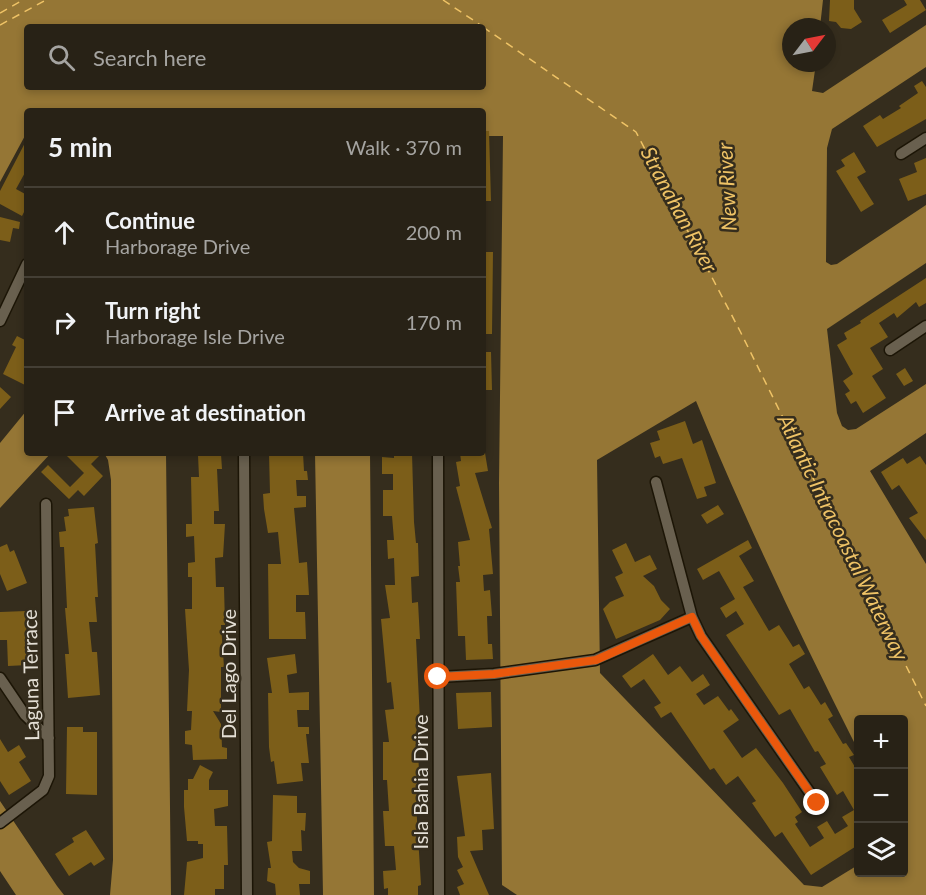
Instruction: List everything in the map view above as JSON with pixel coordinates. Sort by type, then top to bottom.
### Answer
[{"type":"street","points":[[902,154],[926,138]]},
{"type":"street","points":[[0,321],[24,270]]},
{"type":"street","points":[[890,350],[926,326]]},
{"type":"street","name":"Del Lago Drive","points":[[244,456],[247,895]]},
{"type":"street","name":"Isla Bahia Drive","points":[[438,456],[438,895]]},
{"type":"street","points":[[656,482],[692,617],[701,636],[817,803]]},
{"type":"street","name":"Laguna Terrace","points":[[0,823],[43,790],[49,776],[46,504]]},
{"type":"street","points":[[438,677],[494,674],[596,660],[692,617]]},
{"type":"street","points":[[0,678],[25,715],[49,738]]},
{"type":"water","points":[[0,0],[823,0],[821,18],[782,18],[782,72],[815,72],[812,91],[823,93],[926,25],[926,67],[832,129],[827,148],[826,262],[831,265],[837,264],[926,205],[926,263],[827,329],[837,413],[842,426],[848,430],[856,429],[926,384],[926,433],[870,471],[926,564],[926,895],[517,895],[502,885],[499,483],[503,136],[486,136],[486,108],[24,108],[24,138],[0,182]],"holes":[[[696,401],[774,577],[854,742],[854,715],[908,715],[908,877],[854,877],[854,867],[822,887],[804,885],[600,673],[597,460]]]},
{"type":"water","points":[[24,414],[24,456],[48,456],[0,508],[0,443]]},
{"type":"water","points":[[106,456],[166,456],[171,895],[110,895],[113,860],[111,480]]},
{"type":"water","points":[[315,456],[370,456],[374,895],[323,895]]},
{"type":"water","points":[[0,801],[64,895],[16,895],[0,871]]},
{"type":"building","points":[[830,0],[854,0],[854,9],[862,22],[851,29],[841,28],[836,18],[829,18]]},
{"type":"building","points":[[904,0],[920,0],[926,10],[890,33],[882,20],[907,5]]},
{"type":"building","points":[[922,81],[926,87],[926,119],[877,147],[863,126],[880,115],[883,119],[901,108],[899,106],[918,93],[914,86]]},
{"type":"building","points":[[486,131],[489,131],[491,201],[486,201]]},
{"type":"building","points":[[24,145],[24,174],[16,189],[24,193],[22,216],[0,204],[0,191]]},
{"type":"building","points":[[854,152],[866,172],[857,177],[874,204],[861,212],[836,171],[845,166],[841,160]]},
{"type":"building","points":[[926,158],[926,194],[908,201],[899,179],[917,172],[914,163]]},
{"type":"building","points":[[0,217],[20,222],[19,229],[13,228],[10,242],[0,240]]},
{"type":"building","points":[[486,252],[493,252],[492,334],[486,334]]},
{"type":"building","points":[[926,278],[926,303],[919,307],[916,302],[897,318],[894,313],[879,323],[888,337],[870,348],[883,369],[872,376],[886,398],[863,413],[856,401],[851,404],[845,394],[850,391],[843,381],[853,374],[837,345],[847,339],[844,333]]},
{"type":"building","points":[[17,336],[24,340],[24,384],[3,374],[16,347],[12,345]]},
{"type":"building","points":[[486,352],[491,352],[492,390],[486,390]]},
{"type":"building","points":[[905,368],[913,381],[904,386],[896,374]]},
{"type":"building","points":[[0,387],[11,397],[0,409]]},
{"type":"building","points":[[685,421],[693,444],[702,440],[716,483],[704,487],[707,496],[697,499],[682,458],[663,464],[660,456],[655,458],[650,443],[660,440],[657,431]]},
{"type":"building","points":[[67,456],[99,456],[91,464],[103,476],[84,496],[78,490],[69,499],[41,472],[48,465],[70,487],[84,473]]},
{"type":"building","points":[[198,456],[221,456],[222,469],[217,469],[219,511],[214,511],[214,524],[225,524],[223,557],[215,558],[216,587],[224,587],[225,625],[221,625],[224,667],[221,667],[221,712],[213,711],[221,724],[222,747],[227,748],[227,759],[193,760],[192,745],[185,744],[185,731],[191,730],[192,711],[187,711],[189,670],[185,609],[192,609],[192,577],[188,577],[188,563],[195,562],[194,536],[186,537],[186,524],[192,524],[191,477],[199,477]]},
{"type":"building","points":[[269,456],[303,456],[304,471],[307,471],[308,480],[296,480],[297,496],[306,496],[306,507],[294,508],[299,563],[307,562],[309,595],[296,595],[296,612],[305,612],[306,639],[269,639],[268,564],[281,564],[278,532],[268,533],[264,509],[263,494],[270,493]]},
{"type":"building","points":[[394,456],[412,456],[414,522],[416,543],[418,543],[419,576],[411,577],[412,603],[418,602],[420,639],[416,639],[420,721],[416,721],[421,802],[416,803],[421,885],[418,886],[418,895],[388,895],[388,888],[384,889],[383,871],[396,870],[394,846],[385,846],[383,811],[389,811],[387,780],[383,780],[383,742],[389,742],[385,710],[394,709],[391,682],[387,683],[381,619],[390,618],[385,585],[395,585],[394,558],[388,559],[387,540],[394,540],[392,516],[383,516],[383,490],[393,490],[393,474],[382,474],[382,457],[394,458]]},
{"type":"building","points":[[460,456],[486,456],[488,471],[475,473],[492,528],[489,529],[493,574],[483,575],[484,591],[490,590],[492,616],[487,616],[488,644],[492,644],[493,659],[466,660],[465,636],[458,636],[456,582],[460,582],[458,566],[460,566],[458,542],[470,540],[456,487],[460,486],[456,462],[461,461]]},
{"type":"building","points":[[920,456],[926,465],[926,540],[909,518],[918,513],[899,485],[892,490],[881,472],[903,458],[907,464]]},
{"type":"building","points":[[718,505],[724,514],[707,524],[701,515]]},
{"type":"building","points":[[94,507],[98,543],[95,544],[97,622],[89,622],[92,652],[97,652],[100,695],[68,698],[65,654],[69,654],[65,608],[67,608],[64,547],[60,547],[59,532],[66,531],[64,517],[69,516],[68,509]]},
{"type":"building","points":[[748,540],[752,548],[739,556],[754,581],[743,587],[769,631],[779,625],[793,647],[799,644],[805,654],[789,664],[804,689],[809,686],[821,705],[825,702],[833,716],[828,719],[843,744],[846,743],[854,755],[849,757],[854,765],[854,810],[843,791],[837,795],[820,767],[826,764],[818,751],[815,752],[790,709],[779,715],[726,635],[744,624],[736,611],[726,618],[720,608],[735,599],[719,571],[703,580],[697,569]]},
{"type":"building","points":[[626,543],[635,562],[650,555],[657,569],[643,576],[654,586],[661,600],[670,609],[660,620],[616,639],[603,609],[610,602],[624,596],[615,577],[623,573],[612,550]]},
{"type":"building","points":[[7,544],[10,552],[14,550],[27,583],[7,591],[0,574],[0,547]]},
{"type":"building","points":[[26,611],[28,665],[8,666],[7,640],[0,640],[0,612]]},
{"type":"building","points":[[295,654],[297,673],[287,675],[289,693],[309,692],[309,710],[297,710],[298,727],[309,727],[309,734],[306,734],[309,763],[301,763],[303,781],[277,784],[274,761],[271,762],[269,747],[268,693],[272,693],[267,658]]},
{"type":"building","points":[[653,654],[668,675],[680,666],[692,682],[703,674],[710,685],[696,694],[704,705],[718,696],[729,711],[731,709],[739,720],[723,731],[742,758],[756,748],[783,783],[802,812],[795,817],[798,822],[795,824],[810,847],[824,838],[817,827],[827,821],[835,834],[848,826],[842,817],[854,810],[854,848],[811,875],[782,832],[775,837],[752,803],[756,801],[738,776],[726,785],[714,768],[710,770],[671,712],[661,718],[654,707],[661,703],[644,679],[631,688],[622,676]]},
{"type":"building","points":[[491,692],[492,727],[458,729],[456,693]]},
{"type":"building","points":[[67,727],[83,727],[83,732],[97,732],[97,795],[66,794]]},
{"type":"building","points":[[0,739],[8,752],[19,745],[26,757],[19,762],[31,781],[9,795],[0,781]]},
{"type":"building","points":[[200,765],[213,772],[209,780],[209,790],[228,790],[228,806],[214,809],[215,826],[227,826],[228,865],[224,865],[224,889],[215,889],[215,895],[184,895],[187,862],[203,858],[203,844],[198,844],[198,841],[187,841],[184,807],[184,790],[188,790],[188,779],[193,779]]},
{"type":"building","points":[[491,773],[494,829],[482,830],[483,850],[470,851],[489,895],[460,895],[457,887],[464,884],[457,870],[463,867],[458,857],[457,837],[465,836],[457,776]]},
{"type":"building","points":[[273,795],[297,796],[297,813],[306,813],[305,831],[301,830],[302,851],[292,851],[293,862],[299,868],[310,871],[310,884],[299,884],[300,895],[276,895],[275,884],[267,881],[268,868],[271,868],[267,842],[272,841]]},
{"type":"building","points":[[86,830],[105,859],[94,866],[91,862],[69,876],[55,854],[74,842],[72,838]]},
{"type":"ferry route","points":[[0,13],[23,0]]},
{"type":"ferry route","points":[[0,25],[46,0]]},
{"type":"ferry route","points":[[443,0],[479,24]]},
{"type":"ferry route","points":[[486,29],[636,132],[740,331],[926,706]]},
{"type":"route","points":[[438,677],[494,674],[596,660],[692,617],[701,636],[817,803]]},
{"type":"water label","name":"New River","points":[[726,187]]},
{"type":"water label","name":"Stranahan River","points":[[680,209]]},
{"type":"water label","name":"Atlantic Intracoastal Waterway","points":[[844,537]]}]
